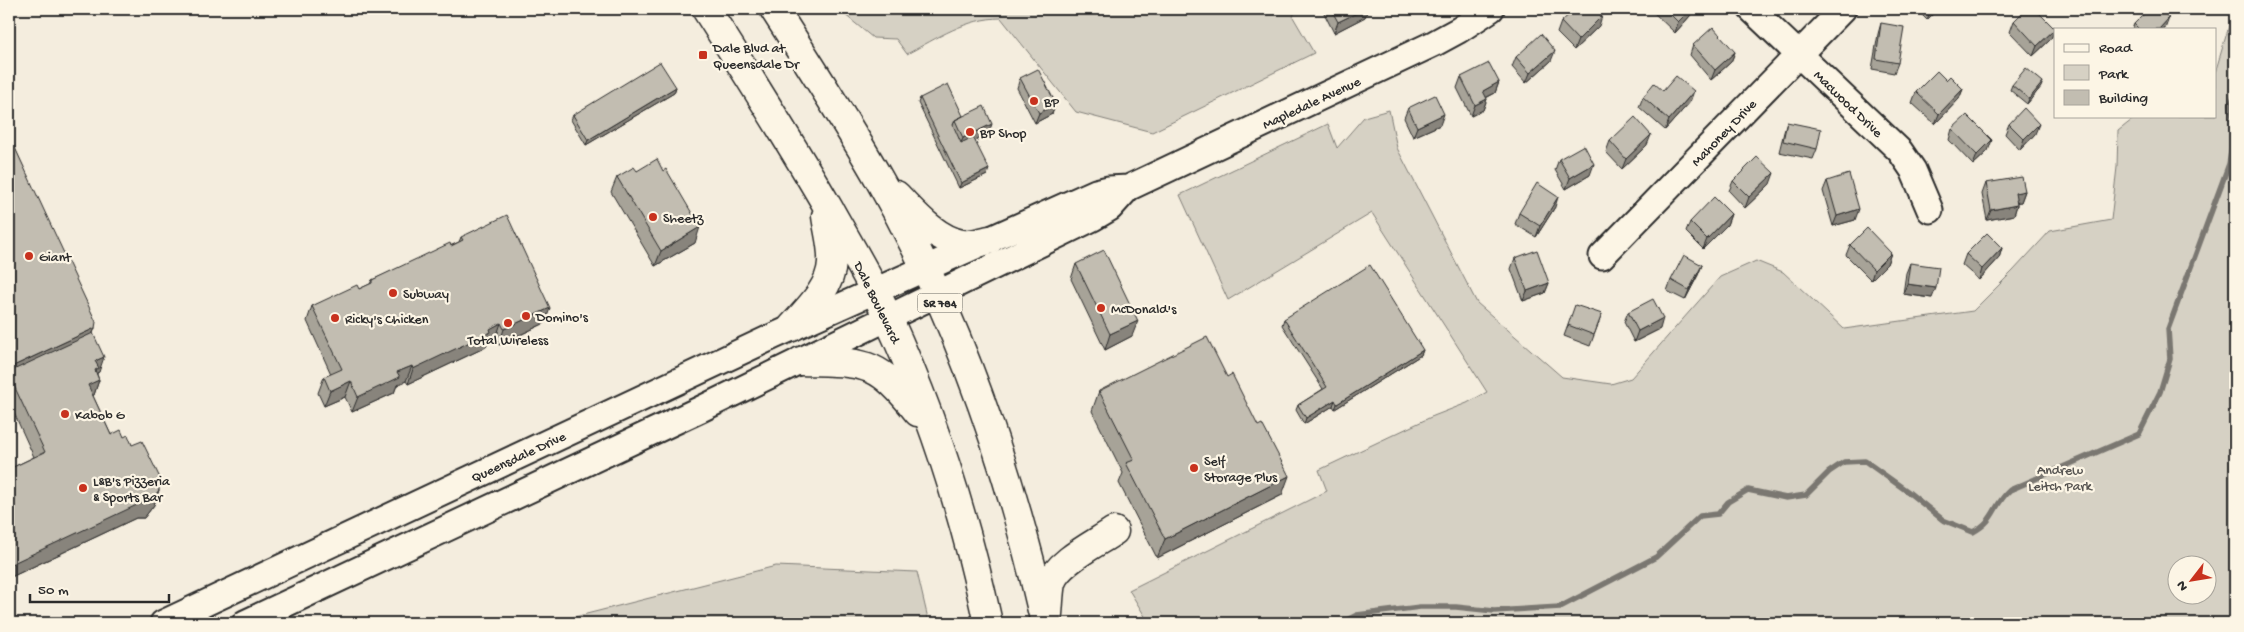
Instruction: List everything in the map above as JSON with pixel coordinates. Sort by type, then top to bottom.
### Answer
[{"type":"main road","name":"Dale Boulevard","points":[[706,9],[824,200],[888,318],[933,431],[980,588],[988,623]]},
{"type":"main road","name":"SR 784","points":[[774,9],[880,180],[937,294],[966,362],[1002,465],[1028,550],[1046,623]]},
{"type":"main road","points":[[880,180],[917,216],[940,234],[962,244],[990,240]]},
{"type":"main road","points":[[792,328],[826,286],[831,270],[832,257],[824,200]]},
{"type":"main road","points":[[801,361],[850,362],[876,369],[898,386],[933,431]]},
{"type":"main road","points":[[1046,623],[1051,583],[1056,573],[1073,558],[1114,531]]},
{"type":"street","name":"Mapledale Avenue","points":[[874,291],[1096,192],[1128,188],[1435,43],[1466,26],[1491,9]]},
{"type":"street","name":"Macwood Drive","points":[[1751,9],[1900,152],[1913,170],[1930,210]]},
{"type":"street","name":"Mahoney Drive","points":[[1602,256],[1843,9]]},
{"type":"street","name":"Mapledale Avenue","points":[[888,318],[1104,212],[1116,203],[1128,188]]},
{"type":"street","name":"Queensdale Drive","points":[[163,623],[874,291]]},
{"type":"street","points":[[245,623],[801,361],[888,318]]},
{"type":"green space","points":[[838,9],[1296,9],[1293,17],[1314,53],[1152,132],[1076,112],[1001,18],[976,21],[964,25],[907,54],[896,39],[873,38]]},
{"type":"green space","name":"Andrew Leitch Park","points":[[2234,9],[2235,623],[1149,623],[1129,590],[1327,491],[1319,470],[1431,417],[1467,403],[1487,392],[1372,213],[1228,300],[1180,195],[1328,124],[1337,148],[1364,117],[1389,110],[1397,148],[1477,303],[1562,377],[1611,384],[1631,378],[1720,277],[1756,261],[1783,272],[1844,329],[1973,311],[2050,231],[2111,220],[2117,167],[2118,131],[2134,118],[2216,118],[2216,70]]},
{"type":"green space","points":[[776,566],[917,572],[929,623],[551,623]]},
{"type":"building","points":[[1331,9],[1365,9],[1338,22]]},
{"type":"building","points":[[1575,9],[1596,9],[1602,16],[1578,40],[1561,22]]},
{"type":"building","points":[[1665,9],[1691,9],[1678,22]]},
{"type":"building","points":[[2026,9],[2035,9],[2054,30],[2037,46],[2014,21]]},
{"type":"building","points":[[2149,9],[2160,9],[2169,18],[2160,28],[2138,28],[2134,24]]},
{"type":"building","points":[[1881,23],[1904,27],[1898,63],[1876,59]]},
{"type":"building","points":[[1713,27],[1735,52],[1715,70],[1693,45]]},
{"type":"building","points":[[1541,34],[1555,51],[1530,73],[1516,57]]},
{"type":"building","points":[[660,62],[676,87],[588,140],[573,115]]},
{"type":"building","points":[[1489,63],[1499,82],[1483,91],[1487,99],[1475,105],[1461,77]]},
{"type":"building","points":[[2026,68],[2043,82],[2029,99],[2012,85]]},
{"type":"building","points":[[1038,69],[1056,104],[1039,113],[1020,78]]},
{"type":"building","points":[[1937,71],[1946,80],[1950,76],[1963,89],[1939,114],[1916,92]]},
{"type":"building","points":[[1676,76],[1694,91],[1669,120],[1643,97],[1654,83],[1663,91]]},
{"type":"building","points":[[948,84],[963,116],[955,120],[953,125],[961,143],[973,137],[989,169],[961,183],[920,98]]},
{"type":"building","points":[[1435,95],[1444,114],[1417,127],[1408,108]]},
{"type":"building","points":[[984,106],[992,124],[963,138],[955,120]]},
{"type":"building","points":[[2024,108],[2039,124],[2024,139],[2009,124]]},
{"type":"building","points":[[1967,115],[1992,140],[1977,155],[1952,129]]},
{"type":"building","points":[[1635,117],[1651,135],[1626,159],[1610,141]]},
{"type":"building","points":[[1787,122],[1821,129],[1817,149],[1783,141]]},
{"type":"building","name":"Giant","points":[[9,135],[96,322],[95,328],[9,368]]},
{"type":"building","points":[[1584,145],[1594,164],[1570,178],[1559,159]]},
{"type":"building","points":[[1757,157],[1774,173],[1749,197],[1733,181]]},
{"type":"building","name":"Sheetz","points":[[657,159],[663,171],[666,169],[700,227],[661,251],[617,177],[634,167],[637,171]]},
{"type":"building","points":[[1849,174],[1859,209],[1837,216],[1827,181]]},
{"type":"building","points":[[2022,177],[2025,191],[2015,193],[2017,205],[1991,210],[1986,183]]},
{"type":"building","points":[[1537,183],[1558,197],[1540,226],[1519,213]]},
{"type":"building","points":[[1714,197],[1731,214],[1707,239],[1690,222]]},
{"type":"building","points":[[507,215],[550,308],[504,329],[501,323],[490,329],[491,332],[413,369],[412,366],[397,372],[400,377],[358,397],[351,381],[330,391],[324,377],[342,369],[312,306],[357,285],[359,289],[372,283],[372,280],[450,243],[451,246],[463,240],[461,237]]},
{"type":"building","points":[[1867,228],[1891,253],[1874,270],[1850,245]]},
{"type":"building","points":[[1987,233],[2002,248],[1982,269],[1966,254]]},
{"type":"building","points":[[1104,250],[1138,321],[1110,334],[1076,264]]},
{"type":"building","points":[[1537,250],[1549,283],[1527,291],[1515,258]]},
{"type":"building","points":[[1684,255],[1702,265],[1689,290],[1671,280]]},
{"type":"building","points":[[1910,263],[1939,267],[1936,288],[1907,284]]},
{"type":"building","points":[[1370,265],[1423,350],[1337,404],[1335,400],[1306,418],[1298,405],[1327,387],[1284,319]]},
{"type":"building","points":[[1653,299],[1663,318],[1638,331],[1628,312]]},
{"type":"building","points":[[1575,305],[1602,314],[1594,335],[1568,325]]},
{"type":"building","points":[[93,333],[104,357],[95,361],[99,368],[95,370],[99,380],[88,385],[111,435],[121,430],[124,437],[128,435],[132,445],[142,441],[160,478],[159,490],[150,503],[141,503],[9,565],[9,469],[45,452],[9,372]]},
{"type":"building","name":"Self Storage Plus","points":[[1207,337],[1227,377],[1232,374],[1258,426],[1262,424],[1289,476],[1165,539],[1126,463],[1134,460],[1099,391]]},
{"type":"waterway","points":[[2235,94],[2231,104],[2235,129]]},
{"type":"waterway","points":[[1341,623],[1357,615],[1420,607],[1456,607],[1494,611],[1560,607],[1656,557],[1700,516],[1718,514],[1728,502],[1748,490],[1786,498],[1806,495],[1829,472],[1844,462],[1865,461],[1943,520],[1973,532],[1991,517],[2000,501],[2010,490],[2139,434],[2160,392],[2170,359],[2168,329],[2229,164],[2235,129]]},
{"type":"place","name":"Dale Blvd at Queensdale Dr","points":[[703,55]]},
{"type":"place","name":"BP","points":[[1034,101]]},
{"type":"place","name":"BP Shop","points":[[970,132]]},
{"type":"place","name":"Sheetz","points":[[653,217]]},
{"type":"place","name":"Giant","points":[[29,256]]},
{"type":"place","name":"Subway","points":[[393,293]]},
{"type":"place","name":"McDonald's","points":[[1101,308]]},
{"type":"place","name":"Domino's","points":[[526,316]]},
{"type":"place","name":"Ricky's Chicken","points":[[335,318]]},
{"type":"place","name":"Total Wireless","points":[[508,323]]},
{"type":"place","name":"Kabob G","points":[[65,414]]},
{"type":"place","name":"Self Storage Plus","points":[[1194,468]]},
{"type":"place","name":"L&B's Pizzeria & Sports Bar","points":[[83,488]]}]
